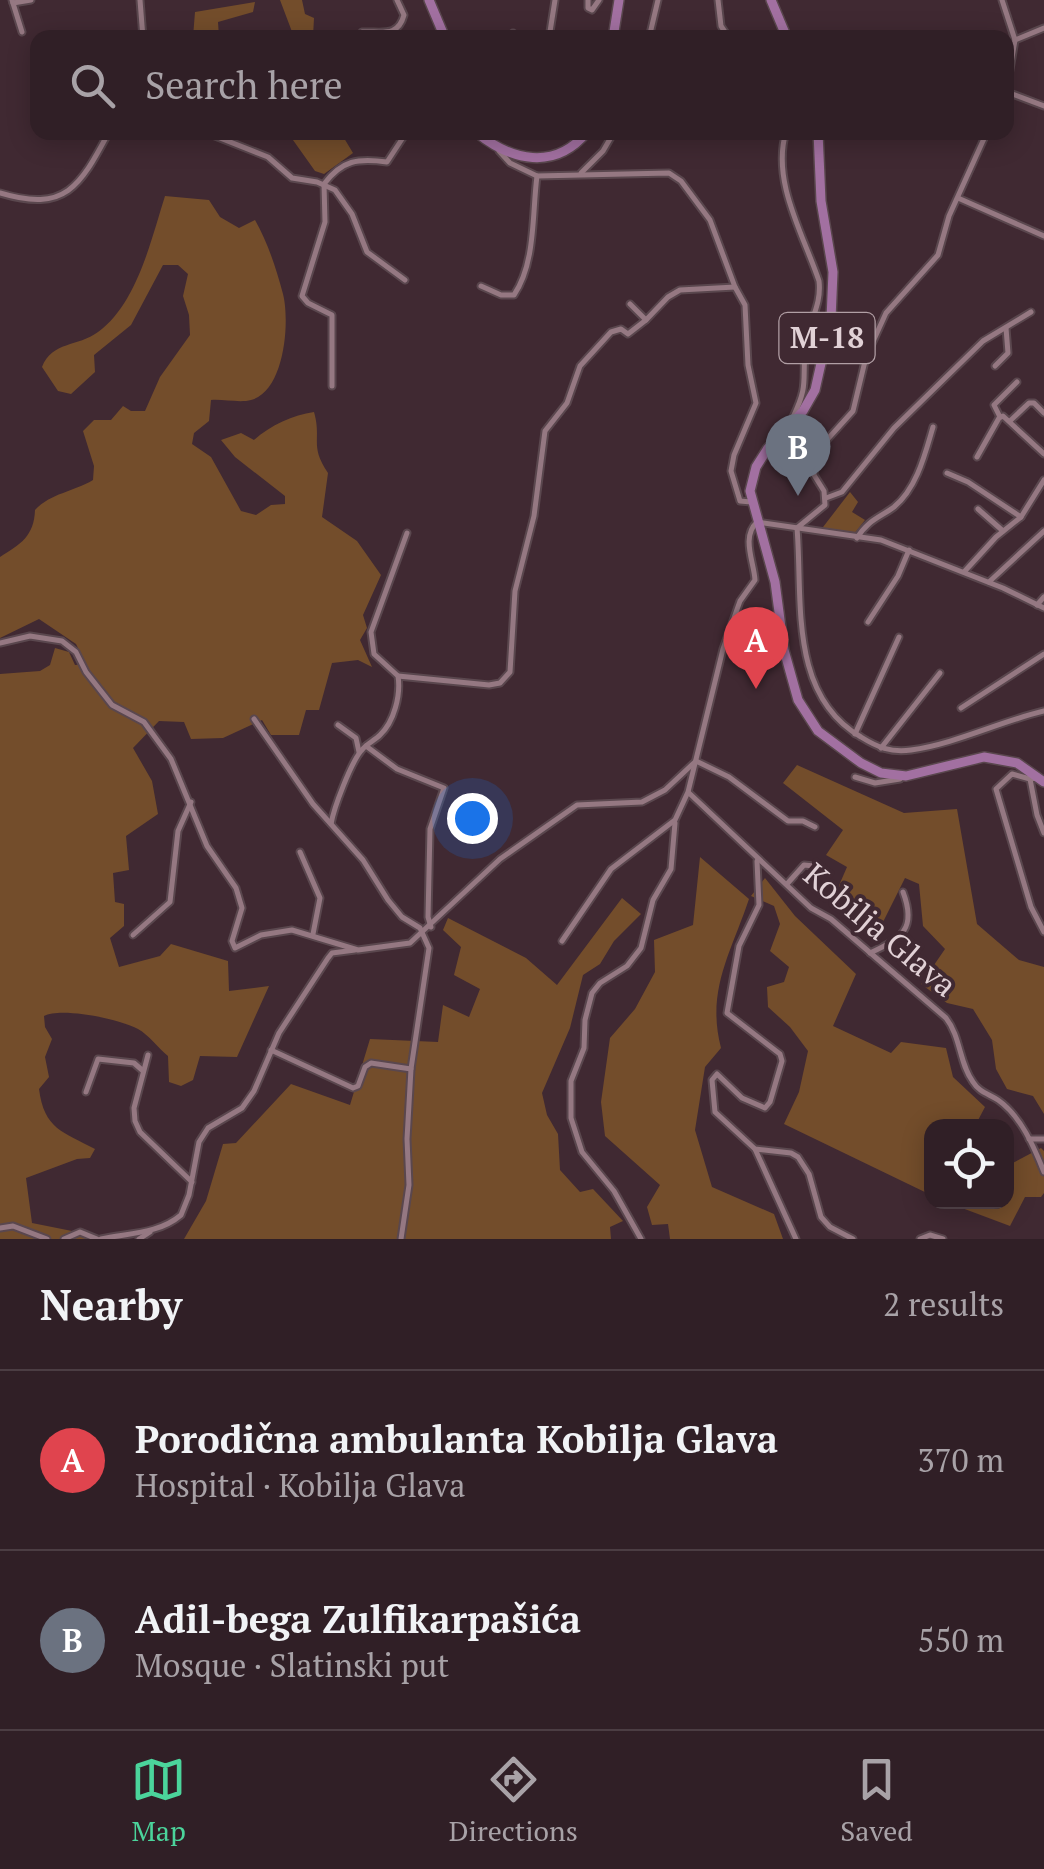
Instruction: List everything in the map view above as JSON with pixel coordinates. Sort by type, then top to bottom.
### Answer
[{"type":"main road","points":[[428,0],[441,30]]},
{"type":"main road","points":[[615,30],[619,0]]},
{"type":"main road","points":[[771,0],[784,30]]},
{"type":"main road","points":[[486,140],[497,149],[521,156],[552,158],[581,140]]},
{"type":"main road","name":"M-18","points":[[751,502],[756,467],[815,390],[833,298],[818,140]]},
{"type":"main road","points":[[751,502],[775,582],[784,650],[798,700],[818,731],[871,769],[901,776],[984,758],[1016,764],[1037,779]]},
{"type":"street","points":[[22,32],[13,2],[31,0]]},
{"type":"street","points":[[140,0],[142,30]]},
{"type":"street","points":[[394,30],[404,15],[396,0]]},
{"type":"street","points":[[550,30],[555,0]]},
{"type":"street","points":[[588,0],[592,10],[599,0]]},
{"type":"street","points":[[651,30],[658,0]]},
{"type":"street","points":[[718,0],[724,30]]},
{"type":"street","points":[[1002,0],[1012,30]]},
{"type":"street","points":[[1015,40],[1044,28]]},
{"type":"street","points":[[1014,37],[1014,46]]},
{"type":"street","points":[[1014,95],[1044,106]]},
{"type":"street","points":[[0,193],[34,202],[59,196],[79,184],[104,140]]},
{"type":"street","points":[[226,140],[268,156],[292,178],[324,184],[345,202],[362,234],[366,252],[404,280]]},
{"type":"street","points":[[332,386],[332,315],[308,304],[302,296],[324,222],[324,184],[344,163],[364,158],[386,162],[401,140]]},
{"type":"street","points":[[579,175],[610,140]]},
{"type":"street","points":[[784,140],[780,158],[788,193],[820,282],[806,341],[806,388],[786,431]]},
{"type":"street","points":[[826,498],[814,475],[816,452],[853,411],[876,331],[903,292],[938,255],[949,216],[984,140]]},
{"type":"street","points":[[497,149],[510,163],[537,176],[669,174],[681,180],[710,220],[745,304],[748,365],[756,402],[731,471],[740,501],[751,502]]},
{"type":"street","points":[[481,286],[501,295],[514,294],[521,285],[528,259],[537,176]]},
{"type":"street","points":[[958,198],[1044,236]]},
{"type":"street","points":[[408,533],[371,632],[374,654],[398,676],[488,685],[506,678],[510,672],[516,592],[534,516],[545,431],[566,403],[584,361],[611,332],[620,329],[628,334],[680,290],[735,287]]},
{"type":"street","points":[[630,304],[646,320]]},
{"type":"street","points":[[796,528],[819,512],[826,498],[842,492],[912,410],[983,341],[1031,312]]},
{"type":"street","points":[[995,366],[1008,354],[1006,328]]},
{"type":"street","points":[[1000,418],[994,405],[1017,382]]},
{"type":"street","points":[[1011,420],[1030,403],[1044,414]]},
{"type":"street","points":[[1000,418],[1011,420],[1044,454]]},
{"type":"street","points":[[977,457],[1000,418]]},
{"type":"street","points":[[857,538],[867,523],[897,504],[912,485],[933,427]]},
{"type":"street","points":[[947,473],[1021,516]]},
{"type":"street","points":[[964,572],[1021,516],[1044,480]]},
{"type":"street","points":[[978,509],[1003,531]]},
{"type":"street","points":[[641,1239],[614,1191],[582,1152],[571,1118],[571,1081],[584,1048],[585,1020],[592,993],[600,983],[627,966],[640,948],[653,900],[671,870],[675,820],[688,792],[723,649],[740,601],[754,580],[750,528],[757,522],[881,540],[1040,606],[1044,597]]},
{"type":"street","points":[[796,528],[802,643],[807,664],[828,711],[855,734],[881,748],[912,750],[1044,710]]},
{"type":"street","points":[[989,582],[1044,531]]},
{"type":"street","points":[[868,622],[898,576],[909,550]]},
{"type":"street","points":[[0,643],[30,636],[62,641],[76,652],[112,705],[144,722],[171,759],[207,846],[242,902],[232,947],[239,948],[261,935],[282,930],[314,934],[358,950]]},
{"type":"street","points":[[855,734],[900,638]]},
{"type":"street","points":[[961,708],[1044,654]]},
{"type":"street","points":[[881,748],[940,673]]},
{"type":"street","points":[[331,824],[334,802],[350,778],[359,752],[383,733],[397,702],[398,676]]},
{"type":"street","points":[[254,719],[314,804],[363,860],[388,900],[424,934],[430,957],[411,1069],[406,1140],[410,1184],[400,1239]]},
{"type":"street","points":[[338,725],[356,738],[359,752]]},
{"type":"street","points":[[366,746],[397,769],[444,788],[430,829],[431,927]]},
{"type":"street","points":[[140,1239],[181,1215],[200,1142],[208,1128],[242,1108],[254,1091],[271,1050],[328,958],[337,952],[410,944],[500,858],[577,804],[642,802],[665,790],[696,761]]},
{"type":"street","name":"Kobilja Glava","points":[[696,761],[730,777],[788,821],[815,826]]},
{"type":"street","points":[[1044,832],[1037,815],[1037,779],[1012,774],[996,789],[1031,907],[1044,932]]},
{"type":"street","points":[[855,777],[886,783],[901,776]]},
{"type":"street","name":"Kobilja Glava","points":[[688,792],[810,908],[831,919],[946,1018],[954,1028],[976,1087],[1012,1112],[1044,1172]]},
{"type":"street","points":[[133,934],[170,902],[178,831],[191,802]]},
{"type":"street","points":[[562,940],[611,869],[675,820]]},
{"type":"street","points":[[300,852],[320,898],[314,934]]},
{"type":"street","name":"Kobilja Glava","points":[[757,861],[759,905],[740,946],[727,1012],[780,1054],[782,1060],[765,1108],[742,1098],[720,1075],[714,1074],[715,1112],[755,1149],[798,1157],[809,1174],[821,1217],[830,1227],[853,1239]]},
{"type":"street","points":[[787,884],[804,865],[819,871]]},
{"type":"street","points":[[870,953],[903,935],[910,908],[904,892]]},
{"type":"street","points":[[271,1050],[353,1088],[371,1063],[386,1062],[411,1069]]},
{"type":"street","points":[[148,1055],[135,1121],[140,1132],[192,1182]]},
{"type":"street","points":[[86,1092],[98,1059],[134,1063],[142,1070]]},
{"type":"street","points":[[1029,1139],[1044,1139]]},
{"type":"street","points":[[755,1149],[796,1239]]},
{"type":"street","points":[[0,1228],[14,1226],[47,1239]]},
{"type":"street","points":[[64,1239],[80,1232],[99,1239],[125,1232],[152,1231]]},
{"type":"street","points":[[920,1239],[930,1234],[943,1239]]},
{"type":"shaded area","points":[[280,0],[302,0],[305,14],[314,18],[313,30],[291,30]]},
{"type":"shaded area","points":[[255,2],[253,12],[218,22],[219,30],[194,30],[195,12]]},
{"type":"shaded area","points":[[293,140],[345,140],[353,153],[324,174],[315,171]]},
{"type":"shaded area","points":[[165,196],[209,200],[220,217],[239,228],[255,220],[271,256],[285,306],[282,354],[271,383],[251,400],[211,400],[209,421],[194,433],[192,444],[211,457],[241,511],[256,515],[271,505],[285,504],[285,496],[235,457],[221,440],[241,433],[254,440],[283,422],[314,412],[317,449],[328,473],[322,517],[357,541],[381,575],[363,615],[367,628],[360,640],[372,667],[358,660],[332,663],[319,710],[306,710],[299,735],[271,735],[262,720],[223,738],[191,739],[184,722],[159,721],[133,748],[152,781],[158,814],[126,836],[129,870],[113,873],[115,902],[124,904],[124,926],[110,938],[119,967],[160,956],[171,944],[228,961],[229,991],[269,986],[237,1057],[200,1056],[193,1080],[181,1086],[169,1082],[168,1056],[138,1029],[91,1015],[44,1016],[52,1039],[45,1057],[49,1077],[39,1089],[45,1113],[57,1128],[95,1149],[90,1158],[26,1178],[32,1223],[112,1239],[0,1239],[0,674],[40,671],[50,665],[55,648],[69,652],[75,665],[86,664],[76,644],[39,619],[0,638],[0,557],[25,538],[41,504],[93,480],[94,466],[83,431],[94,420],[111,420],[123,406],[131,411],[145,411],[160,377],[190,335],[183,296],[188,274],[178,265],[163,265],[131,325],[94,355],[95,372],[71,394],[58,391],[42,367],[59,348],[98,332],[123,305],[141,270]]},
{"type":"shaded area","points":[[850,492],[858,502],[852,512],[865,520],[854,534],[820,531]]},
{"type":"shaded area","points":[[797,765],[904,813],[957,809],[977,924],[1019,960],[1044,967],[1044,1114],[1033,1096],[1007,1089],[996,1069],[992,1040],[973,1009],[947,1003],[921,984],[945,949],[923,926],[919,884],[905,878],[881,926],[837,890],[847,867],[826,855],[843,830],[783,783]]},
{"type":"shaded area","points":[[700,857],[749,899],[723,972],[717,1008],[721,1048],[705,1067],[695,1130],[712,1187],[774,1214],[783,1239],[670,1239],[668,1224],[652,1225],[647,1207],[660,1185],[605,1136],[601,1102],[610,1038],[635,1009],[655,972],[654,940],[693,925]]},
{"type":"shaded area","points":[[765,878],[795,916],[856,974],[833,1026],[891,1053],[901,1042],[946,1048],[953,1077],[985,1107],[979,1119],[924,1119],[924,1192],[784,1124],[799,1092],[808,1051],[768,1007],[767,987],[784,982],[789,967],[770,951],[780,924],[774,906],[751,896]]},
{"type":"shaded area","points":[[622,898],[641,914],[614,941],[600,964],[583,975],[570,1028],[542,1093],[547,1115],[558,1134],[560,1170],[580,1192],[593,1189],[623,1221],[610,1227],[611,1239],[184,1239],[206,1201],[223,1144],[236,1143],[291,1084],[350,1105],[370,1039],[438,1042],[443,1005],[469,1017],[480,989],[454,975],[461,947],[443,930],[448,918],[526,958],[557,985]]},
{"type":"shaded area","points":[[1041,1148],[1044,1151],[1041,1197],[1025,1197],[1010,1226],[965,1209],[1014,1209],[1014,1162]]},
{"type":"place","name":"Adil-bega Zulfikarpašića","points":[[798,496]]},
{"type":"place","name":"Porodična ambulanta Kobilja Glava","points":[[756,689]]}]
